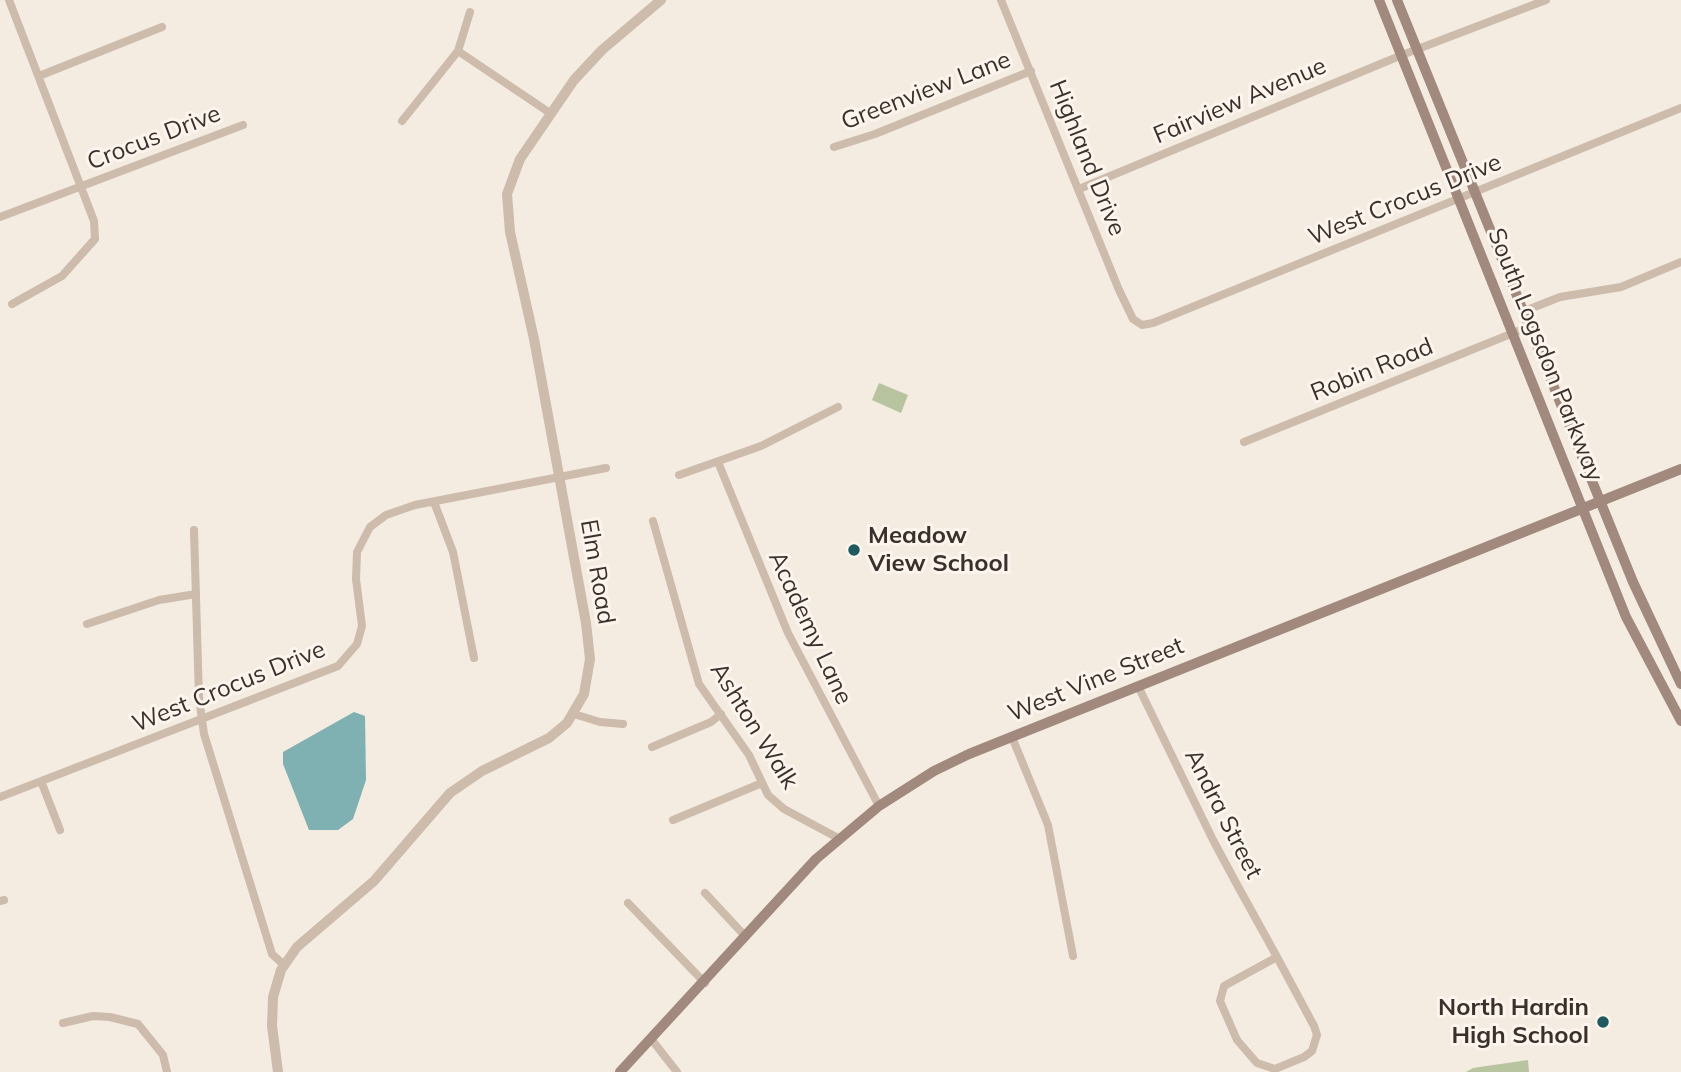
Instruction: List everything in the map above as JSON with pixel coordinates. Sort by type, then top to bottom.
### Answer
[{"type":"main road","name":"South Logsdon Parkway","points":[[1379,0],[1626,617],[1681,721]]},
{"type":"main road","name":"South Logsdon Parkway","points":[[1397,0],[1633,582],[1681,684]]},
{"type":"main road","name":"West Vine Street","points":[[620,1072],[838,838],[879,806],[934,771],[1138,686],[1681,469]]},
{"type":"street","points":[[9,0],[94,221],[95,239],[62,276],[12,304]]},
{"type":"street","name":"Elm Road","points":[[278,1072],[272,1012],[276,983],[284,965],[307,937],[374,881],[430,812],[450,793],[482,771],[539,745],[574,714],[587,683],[589,648],[540,366],[507,206],[514,170],[582,69],[661,0]]},
{"type":"street","name":"Highland Drive","points":[[1002,0],[1133,319],[1142,325]]},
{"type":"street","name":"Fairview Avenue","points":[[1079,189],[1416,49],[1546,0]]},
{"type":"street","points":[[401,121],[458,51],[470,12]]},
{"type":"street","points":[[39,76],[162,27]]},
{"type":"street","points":[[458,51],[550,113]]},
{"type":"street","name":"Greenview Lane","points":[[834,147],[875,134],[1031,71]]},
{"type":"street","name":"West Crocus Drive","points":[[1142,325],[1153,323],[1681,108]]},
{"type":"street","name":"Crocus Drive","points":[[0,217],[243,125]]},
{"type":"street","points":[[1522,312],[1560,297],[1621,287],[1681,262]]},
{"type":"street","name":"Robin Road","points":[[1244,442],[1528,327]]},
{"type":"street","points":[[680,475],[761,446],[838,407]]},
{"type":"street","name":"Academy Lane","points":[[718,462],[788,634],[879,806]]},
{"type":"street","name":"West Crocus Drive","points":[[0,797],[330,671],[346,660],[357,645],[362,626],[355,561],[364,535],[377,521],[395,511],[606,468]]},
{"type":"street","points":[[434,502],[453,552],[474,658]]},
{"type":"street","name":"Ashton Walk","points":[[653,521],[699,684],[749,755],[768,795],[784,810],[838,838]]},
{"type":"street","points":[[194,530],[201,720],[272,954],[284,965]]},
{"type":"street","points":[[88,624],[159,600],[196,594]]},
{"type":"street","name":"Andra Street","points":[[1138,686],[1208,829],[1277,957],[1317,1035],[1312,1051],[1275,1069],[1256,1063],[1237,1040],[1220,1000],[1224,986],[1277,957]]},
{"type":"street","points":[[574,714],[600,722],[623,724]]},
{"type":"street","points":[[652,747],[711,722],[721,714]]},
{"type":"street","points":[[1012,737],[1050,832],[1073,957]]},
{"type":"street","points":[[41,781],[60,830]]},
{"type":"street","points":[[673,820],[762,783]]},
{"type":"street","points":[[705,893],[745,936]]},
{"type":"street","points":[[628,903],[705,983]]},
{"type":"street","points":[[63,1023],[102,1016],[138,1024],[163,1055],[167,1072]]},
{"type":"street","points":[[652,1040],[677,1072]]},
{"type":"green space","points":[[879,383],[908,395],[901,413],[872,400]]},
{"type":"green space","points":[[1528,1060],[1529,1072],[1466,1072],[1473,1068]]},
{"type":"water","points":[[354,712],[365,716],[366,780],[353,819],[338,830],[309,830],[283,764],[283,752]]},
{"type":"place","name":"Meadow View School","points":[[854,550]]},
{"type":"place","name":"North Hardin High School","points":[[1603,1022]]}]
